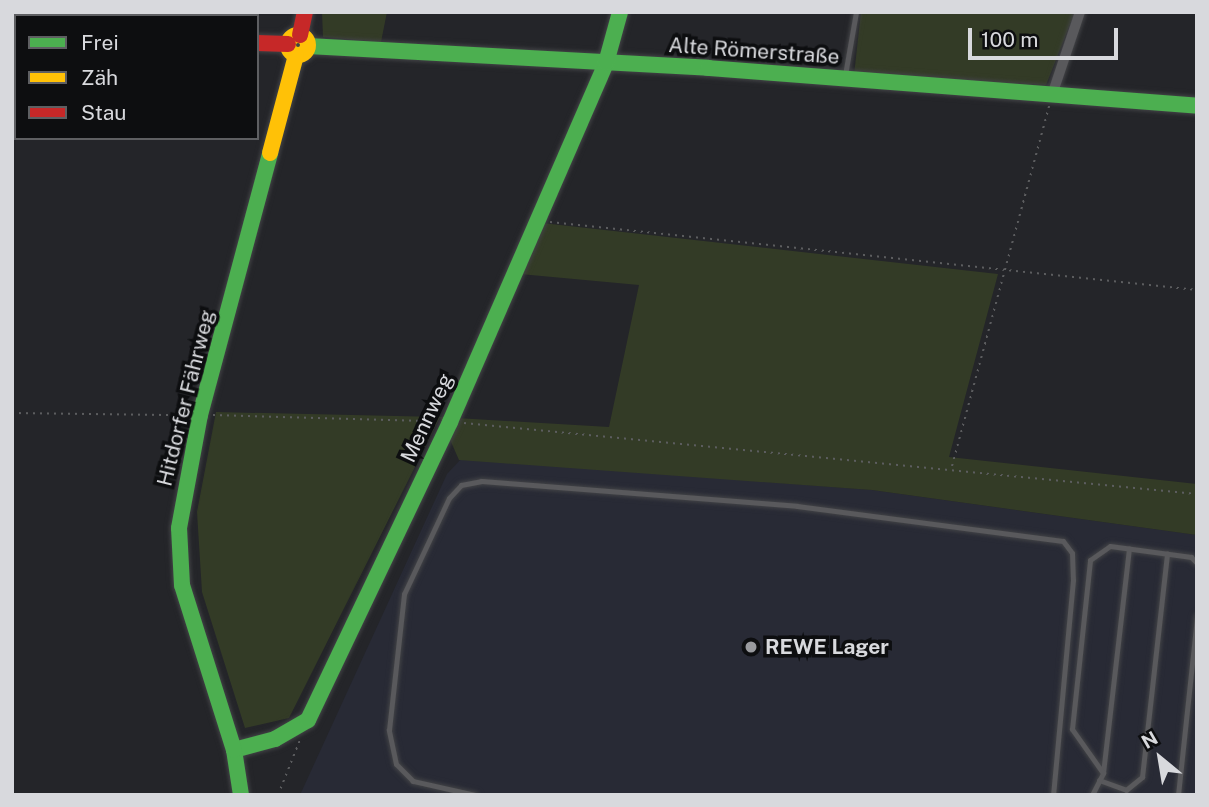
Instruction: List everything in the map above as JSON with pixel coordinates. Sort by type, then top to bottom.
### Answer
[{"type":"street","name":"Hitdorfer Fährweg","points":[[234,750],[191,620],[179,553],[208,419],[305,12]]},
{"type":"street","name":"Mennweg","points":[[308,720],[450,422],[606,63],[620,12]]},
{"type":"street","points":[[1052,95],[1080,12]]},
{"type":"street","name":"Alte Römerstraße","points":[[259,43],[606,63],[1197,106]]},
{"type":"street","points":[[241,795],[234,750],[275,739],[308,720]]},
{"type":"lane","points":[[844,79],[856,12]]},
{"type":"lane","points":[[475,795],[413,781],[396,764],[388,730],[404,593],[449,498],[461,485],[481,481],[797,506],[1063,541],[1072,553],[1073,580],[1053,795]]},
{"type":"lane","points":[[1104,773],[1072,729],[1090,560],[1104,547],[1167,553],[1197,563]]},
{"type":"lane","points":[[1092,795],[1104,773],[1129,548]]},
{"type":"lane","points":[[1100,780],[1126,790],[1142,777],[1167,553]]},
{"type":"lane","points":[[1178,795],[1197,616]]},
{"type":"path","points":[[952,467],[1002,272],[1052,95]]},
{"type":"path","points":[[537,221],[1002,272],[1197,290]]},
{"type":"path","points":[[208,419],[216,403]]},
{"type":"path","points":[[12,413],[450,422],[952,467],[1197,494]]},
{"type":"path","points":[[278,795],[308,720]]},
{"type":"shaded area","points":[[462,458],[872,490],[1197,535],[1197,795],[300,795],[447,474]]},
{"type":"green space","points":[[322,12],[387,12],[381,42],[323,37]]},
{"type":"green space","points":[[861,12],[1075,12],[1046,85],[854,75]]},
{"type":"green space","points":[[542,223],[998,274],[949,457],[1197,484],[1197,535],[872,490],[459,460],[440,417],[609,427],[639,285],[520,274]]},
{"type":"green space","points":[[216,412],[440,417],[289,718],[245,728],[202,592],[197,512]]},
{"type":"traffic: fast","points":[[234,750],[275,739],[308,720],[450,422],[606,63],[620,12]]},
{"type":"traffic: fast","points":[[308,46],[708,68],[1197,106]]},
{"type":"traffic: fast","points":[[241,795],[234,750],[182,585],[179,528],[200,415],[270,153]]},
{"type":"traffic: slow","points":[[298,35],[305,38],[308,45],[305,52],[298,55],[291,52],[288,45],[291,38],[298,35]]},
{"type":"traffic: slow","points":[[270,153],[296,55]]},
{"type":"traffic: jam","points":[[300,35],[305,12]]},
{"type":"traffic: jam","points":[[259,43],[288,44]]},
{"type":"place","name":"REWE Lager","points":[[751,647]]}]
